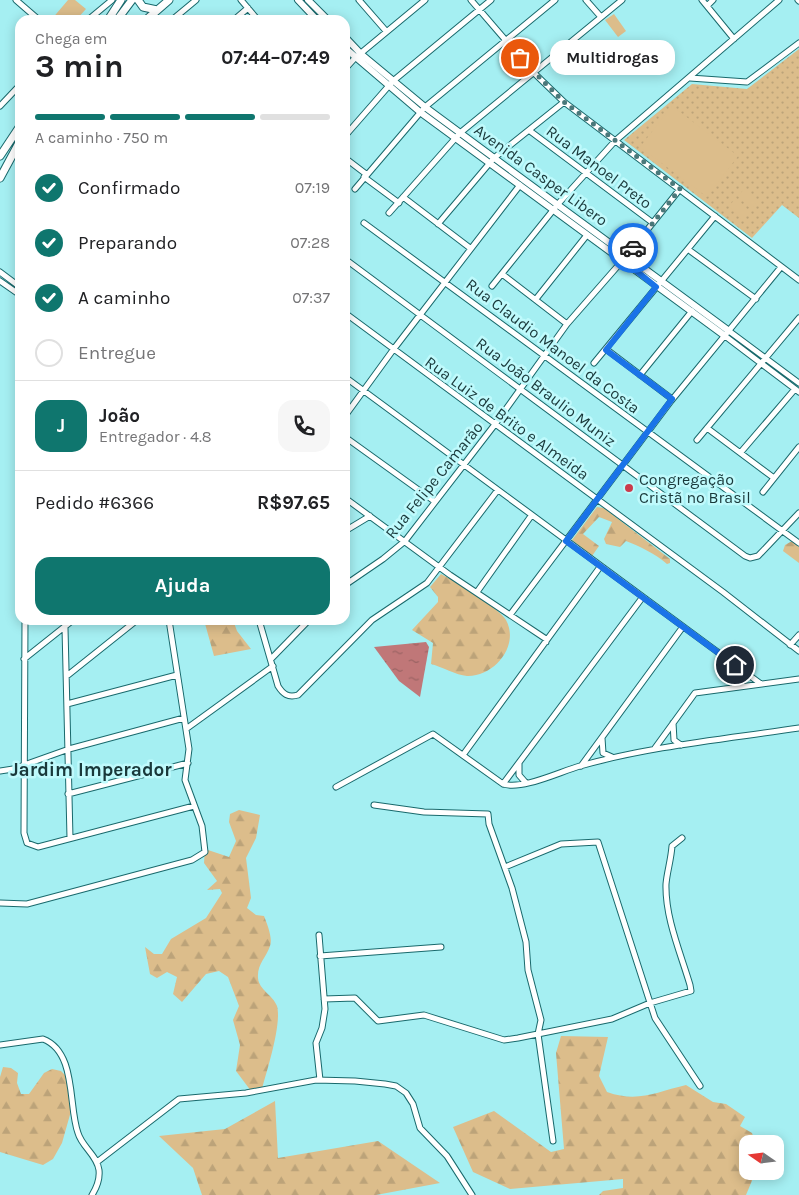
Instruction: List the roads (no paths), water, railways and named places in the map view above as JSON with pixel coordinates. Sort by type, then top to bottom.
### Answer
[{"type":"main road","points":[[111,15],[121,0]]},
{"type":"main road","points":[[121,15],[132,0]]},
{"type":"main road","points":[[138,0],[144,7],[157,10]]},
{"type":"main road","points":[[152,15],[169,0]]},
{"type":"main road","points":[[0,156],[15,134]]},
{"type":"main road","points":[[0,178],[15,150]]},
{"type":"street","points":[[16,0],[33,15]]},
{"type":"street","points":[[94,15],[112,0]]},
{"type":"street","points":[[178,15],[196,0]]},
{"type":"street","points":[[240,0],[254,15]]},
{"type":"street","points":[[298,0],[312,15]]},
{"type":"street","points":[[308,0],[323,15]]},
{"type":"street","points":[[359,0],[386,31]]},
{"type":"street","points":[[414,0],[418,5]]},
{"type":"street","points":[[350,64],[424,0]]},
{"type":"street","points":[[471,0],[533,72],[564,102],[799,280]]},
{"type":"street","points":[[350,130],[390,84],[491,0]]},
{"type":"street","points":[[355,188],[422,109],[555,0]]},
{"type":"street","points":[[586,0],[601,17]]},
{"type":"street","points":[[389,213],[458,135],[622,0]]},
{"type":"street","points":[[702,0],[734,39]]},
{"type":"street","points":[[707,6],[713,0]]},
{"type":"street","points":[[492,286],[556,206],[615,141],[779,0]]},
{"type":"street","points":[[240,15],[248,8]]},
{"type":"street","points":[[690,78],[748,82],[799,43]]},
{"type":"street","name":"Avenida Casper Libero","points":[[350,44],[358,56]]},
{"type":"street","name":"Avenida Casper Libero","points":[[350,51],[422,109],[625,257],[661,281],[762,360],[797,390]]},
{"type":"street","points":[[0,106],[15,90]]},
{"type":"street","points":[[438,224],[492,160],[564,102]]},
{"type":"street","name":"Rua Manoel Preto","points":[[530,131],[653,223]]},
{"type":"street","name":"Avenida Casper Libero","points":[[492,160],[520,185],[556,206],[587,235],[625,257],[656,287],[727,333]]},
{"type":"street","points":[[350,162],[399,203]]},
{"type":"street","points":[[350,409],[470,248],[520,185]]},
{"type":"street","name":"Rua Felipe Camarão","points":[[350,581],[405,541],[463,463],[496,423],[567,324],[680,189]]},
{"type":"street","points":[[403,198],[470,248]]},
{"type":"street","points":[[594,362],[606,350],[716,216]]},
{"type":"street","name":"Rua Claudio Manoel da Costa","points":[[364,223],[445,281],[781,532],[799,543]]},
{"type":"street","points":[[536,299],[587,235]]},
{"type":"street","points":[[689,250],[756,299]]},
{"type":"street","name":"Rua João Braulio Muniz","points":[[350,263],[745,556],[750,558],[758,556],[781,532]]},
{"type":"street","points":[[510,615],[672,399],[781,267]]},
{"type":"street","points":[[0,272],[15,283]]},
{"type":"street","points":[[502,274],[567,324]]},
{"type":"street","points":[[0,281],[15,292]]},
{"type":"street","points":[[640,375],[692,311]]},
{"type":"street","name":"Rua Luiz de Brito e Almeida","points":[[350,317],[393,350],[496,423],[799,651]]},
{"type":"street","points":[[697,440],[799,318]]},
{"type":"street","points":[[792,326],[799,330]]},
{"type":"street","points":[[606,350],[672,399]]},
{"type":"street","name":"Avenida Casper Libero","points":[[762,360],[799,383]]},
{"type":"street","points":[[350,381],[463,463],[497,491],[682,628],[761,684]]},
{"type":"street","points":[[741,452],[797,390]]},
{"type":"street","points":[[707,428],[774,478]]},
{"type":"street","points":[[350,441],[434,501]]},
{"type":"street","points":[[763,492],[799,447]]},
{"type":"street","points":[[261,625],[283,693],[293,697],[306,689],[362,629],[382,612],[427,583],[497,491]]},
{"type":"street","points":[[350,502],[450,575],[546,639],[546,642]]},
{"type":"street","points":[[781,532],[799,513]]},
{"type":"street","points":[[350,528],[370,516]]},
{"type":"street","points":[[477,592],[531,516]]},
{"type":"street","points":[[463,755],[600,567]]},
{"type":"street","points":[[503,784],[642,598]]},
{"type":"street","points":[[25,625],[24,834],[27,843],[38,847],[194,806]]},
{"type":"street","points":[[24,659],[68,625]]},
{"type":"street","points":[[68,676],[131,625]]},
{"type":"street","points":[[0,903],[28,904],[203,855],[206,849],[202,826],[185,780],[189,749],[170,625]]},
{"type":"street","points":[[271,659],[304,625]]},
{"type":"street","points":[[65,628],[70,749],[68,794],[70,838]]},
{"type":"street","points":[[580,766],[682,628]]},
{"type":"street","points":[[790,645],[799,635]]},
{"type":"street","points":[[731,688],[736,685],[739,679],[735,665]]},
{"type":"street","points":[[186,729],[273,666]]},
{"type":"street","points":[[67,704],[177,675]]},
{"type":"street","points":[[655,748],[695,693],[799,679]]},
{"type":"street","points":[[0,771],[24,766],[70,749],[184,718]]},
{"type":"street","points":[[673,723],[674,740],[681,745]]},
{"type":"street","points":[[336,787],[433,734],[503,784],[514,787],[580,766],[655,748],[799,728]]},
{"type":"street","points":[[602,736],[603,753],[616,758]]},
{"type":"street","points":[[68,794],[188,762]]},
{"type":"street","points":[[519,763],[519,776],[527,783]]},
{"type":"street","points":[[374,805],[424,812],[488,814],[526,942],[528,970],[541,1020],[538,1034],[553,1141]]},
{"type":"street","points":[[324,999],[355,998],[378,1021],[424,1016],[504,1040],[612,1019],[649,1004],[690,991],[668,909],[666,884],[672,846],[682,838]]},
{"type":"street","points":[[505,867],[561,844],[598,842],[649,1004],[655,1018],[700,1086]]},
{"type":"street","points":[[319,935],[325,1009],[322,1028],[316,1043],[320,1080]]},
{"type":"street","points":[[320,956],[441,947]]},
{"type":"street","points":[[0,1045],[43,1039],[51,1042],[56,1047],[68,1071],[77,1131],[97,1162],[99,1179],[92,1195]]},
{"type":"street","points":[[97,1162],[179,1099],[246,1094],[320,1080],[385,1084],[402,1089],[410,1098],[420,1128],[447,1156],[472,1195]]},
{"type":"water","points":[[426,642],[429,647],[420,697],[399,681],[374,647]]},
{"type":"place","name":"Multidrogas","points":[[520,58]]},
{"type":"place","name":"Congregação Cristã no Brasil","points":[[629,488]]},
{"type":"district","name":"Jardim Imperador","points":[[91,770]]}]
